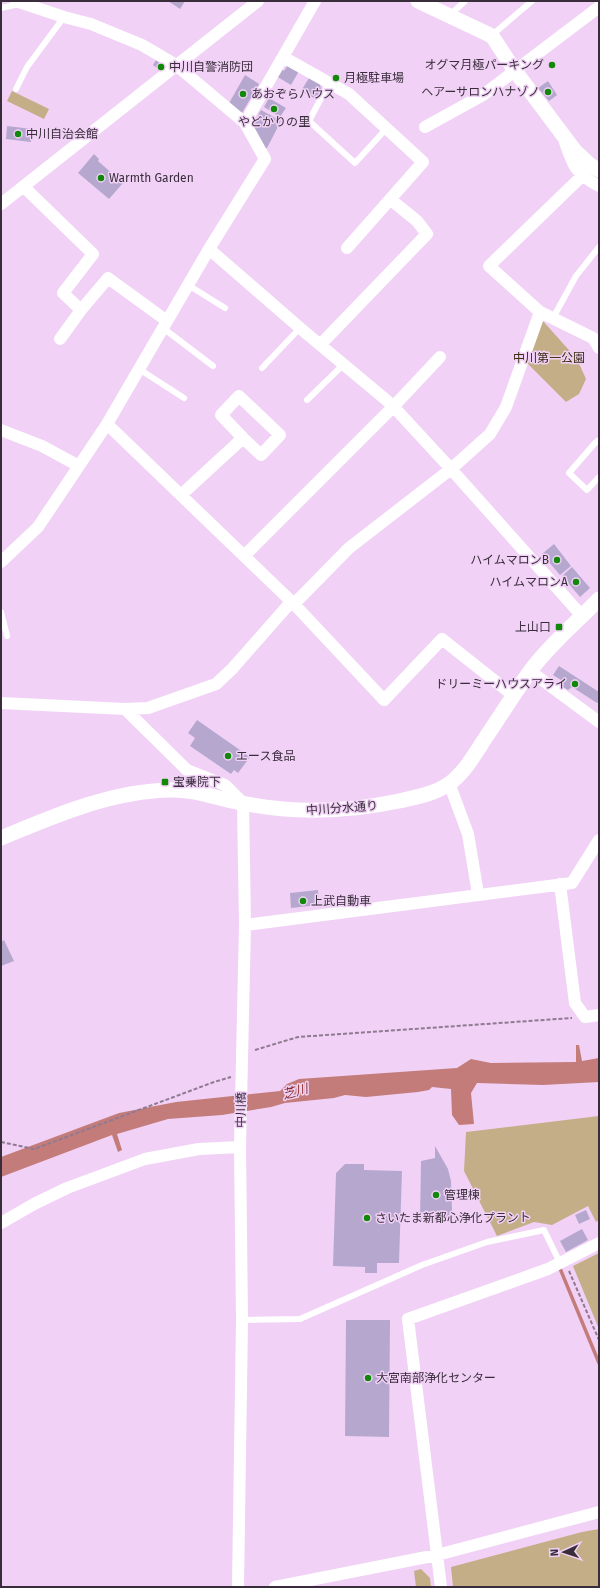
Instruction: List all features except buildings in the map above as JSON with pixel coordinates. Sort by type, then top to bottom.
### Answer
[{"type":"street","points":[[1,204],[258,1]]},
{"type":"street","points":[[245,123],[315,1]]},
{"type":"street","points":[[418,1],[492,36],[575,151],[590,165],[599,170]]},
{"type":"street","points":[[1,562],[38,527],[107,424],[208,249],[265,159],[245,123],[176,65],[142,45],[91,24],[64,18],[19,2]]},
{"type":"street","points":[[426,127],[483,95],[599,7]]},
{"type":"street","points":[[283,57],[349,94],[423,162],[347,248]]},
{"type":"street","points":[[562,134],[570,156],[582,176],[599,186]]},
{"type":"street","points":[[582,176],[489,266],[540,312],[592,338],[595,348]]},
{"type":"street","points":[[24,187],[93,254],[63,293],[81,310]]},
{"type":"street","points":[[320,345],[427,234],[417,221],[390,199]]},
{"type":"street","points":[[208,249],[394,407],[582,616]]},
{"type":"street","points":[[60,340],[81,310],[108,278],[165,324]]},
{"type":"street","points":[[1,703],[125,709],[148,708],[216,684],[232,669],[292,603],[349,548],[451,469],[490,434],[506,407],[540,312]]},
{"type":"street","points":[[244,556],[394,407],[440,357]]},
{"type":"street","points":[[239,396],[280,435],[261,455],[243,438],[221,415],[239,396]]},
{"type":"street","points":[[107,424],[292,603],[384,700],[442,639],[514,696]]},
{"type":"street","points":[[1,430],[42,446],[79,466]]},
{"type":"street","points":[[181,495],[243,438]]},
{"type":"street","name":"中川分水通り","points":[[1,838],[71,811],[127,794],[148,791],[172,790],[202,794],[242,803],[294,810],[340,810],[377,806],[426,796],[449,783],[468,765],[530,671],[547,649],[599,599]]},
{"type":"street","points":[[530,671],[599,722]]},
{"type":"street","points":[[125,709],[188,770],[225,785],[242,803]]},
{"type":"street","points":[[449,783],[468,834],[478,894]]},
{"type":"street","name":"中川橋","points":[[238,1587],[242,1320],[240,1144],[245,925],[242,803]]},
{"type":"street","points":[[245,925],[572,883],[599,840]]},
{"type":"street","points":[[560,884],[575,1003],[585,1016],[599,1016]]},
{"type":"street","points":[[1,1222],[67,1188],[145,1159],[240,1144]]},
{"type":"street","points":[[441,1587],[408,1319],[548,1269],[599,1243]]},
{"type":"street","points":[[275,1587],[437,1555],[599,1512]]},
{"type":"lane","points":[[448,16],[465,1]]},
{"type":"lane","points":[[492,36],[532,1]]},
{"type":"lane","points":[[1,8],[19,2]]},
{"type":"lane","points":[[16,90],[27,67],[64,18]]},
{"type":"lane","points":[[329,83],[309,121],[355,163],[386,129]]},
{"type":"lane","points":[[553,318],[576,276],[599,247]]},
{"type":"lane","points":[[188,285],[226,308]]},
{"type":"lane","points":[[165,324],[213,366]]},
{"type":"lane","points":[[262,368],[300,328]]},
{"type":"lane","points":[[307,400],[344,364]]},
{"type":"lane","points":[[139,369],[184,398]]},
{"type":"lane","points":[[599,440],[569,473],[587,490],[599,477]]},
{"type":"lane","points":[[1,612],[7,636]]},
{"type":"lane","points":[[242,1320],[300,1319],[422,1265],[488,1242],[544,1230],[562,1262]]},
{"type":"path","points":[[576,357],[595,348]]},
{"type":"path","points":[[242,1054],[298,1037],[585,1016]]},
{"type":"path","points":[[1,1142],[34,1149],[214,1082],[241,1077]]},
{"type":"path","points":[[562,1262],[599,1340]]},
{"type":"green space","points":[[12,91],[49,109],[44,119],[7,101]]},
{"type":"green space","name":"中川第一公園","points":[[542,320],[577,359],[586,379],[579,394],[566,402],[527,363]]},
{"type":"green space","points":[[599,1116],[599,1220],[596,1222],[588,1206],[552,1225],[534,1222],[497,1236],[464,1171],[466,1132]]},
{"type":"green space","points":[[599,1253],[599,1329],[573,1266]]},
{"type":"green space","points":[[599,1529],[599,1587],[453,1587],[451,1567],[582,1532]]},
{"type":"green space","points":[[421,1569],[430,1578],[431,1587],[416,1587],[414,1571]]},
{"type":"water","name":"芝川","points":[[576,1045],[579,1045],[582,1061],[599,1058],[599,1082],[543,1085],[477,1083],[471,1093],[474,1124],[459,1125],[452,1115],[451,1089],[432,1087],[429,1090],[418,1092],[366,1097],[345,1095],[334,1098],[285,1103],[271,1107],[222,1115],[168,1119],[117,1134],[122,1150],[118,1152],[112,1135],[1,1177],[1,1157],[119,1113],[176,1102],[280,1091],[287,1084],[299,1079],[457,1068],[471,1059],[491,1063],[576,1062]]},
{"type":"waterway","points":[[559,1266],[599,1363]]},
{"type":"place","name":"オグマ月極パーキング","points":[[552,65]]},
{"type":"place","name":"中川自警消防団","points":[[161,67]]},
{"type":"place","name":"月極駐車場","points":[[336,78]]},
{"type":"place","name":"ヘアーサロンハナゾノ","points":[[548,92]]},
{"type":"place","name":"あおぞらハウス","points":[[243,94]]},
{"type":"place","name":"やどかりの里","points":[[274,109]]},
{"type":"place","name":"中川自治会館","points":[[18,134]]},
{"type":"place","name":"Warmth Garden","points":[[101,178]]},
{"type":"place","name":"ハイムマロンB","points":[[557,560]]},
{"type":"place","name":"ハイムマロンA","points":[[576,582]]},
{"type":"place","name":"上山口","points":[[559,627]]},
{"type":"place","name":"ドリーミーハウスアライ","points":[[575,684]]},
{"type":"place","name":"エース食品","points":[[228,756]]},
{"type":"place","name":"宝乗院下","points":[[165,782]]},
{"type":"place","name":"上武自動車","points":[[303,901]]},
{"type":"place","name":"管理棟","points":[[436,1195]]},
{"type":"place","name":"さいたま新都心浄化プラント","points":[[367,1218]]},
{"type":"place","name":"大宮南部浄化センター","points":[[368,1378]]}]
